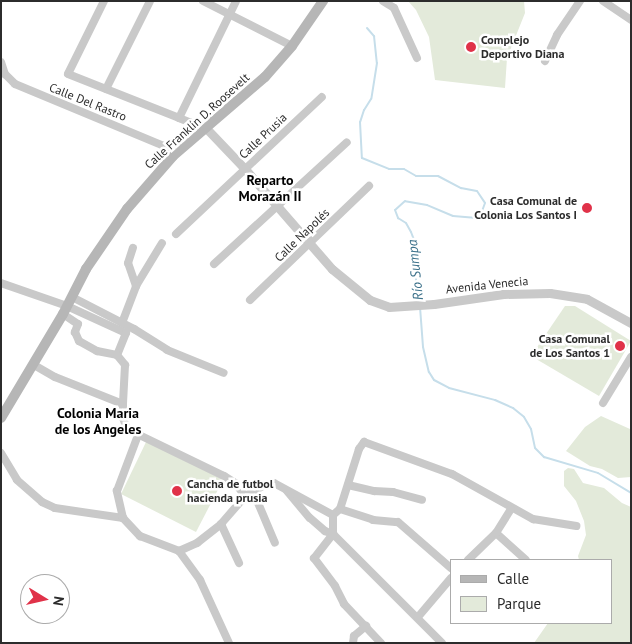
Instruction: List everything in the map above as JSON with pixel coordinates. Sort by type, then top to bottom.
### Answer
[{"type":"main road","name":"Calle Franklin D. Roosevelt","points":[[1,418],[34,365],[108,235],[144,187],[173,156],[265,77],[292,46],[323,1]]},
{"type":"street","points":[[104,1],[68,74],[203,129]]},
{"type":"street","points":[[106,90],[150,1]]},
{"type":"street","points":[[203,1],[292,46]]},
{"type":"street","points":[[179,118],[236,1]]},
{"type":"street","points":[[383,1],[394,8],[417,58]]},
{"type":"street","points":[[545,61],[557,35],[580,1]]},
{"type":"street","points":[[603,1],[631,20]]},
{"type":"street","name":"Calle Del Rastro","points":[[1,62],[5,74],[15,84],[164,146],[173,156]]},
{"type":"street","name":"Calle Prusia","points":[[176,234],[322,96]]},
{"type":"street","name":"Avenida Venecia","points":[[203,129],[245,169],[335,272],[370,300],[388,307],[434,304],[523,292],[569,295],[587,299],[631,323]]},
{"type":"street","points":[[214,264],[347,142]]},
{"type":"street","name":"Calle Napolés","points":[[250,300],[369,186]]},
{"type":"street","points":[[122,323],[136,286],[162,243]]},
{"type":"street","points":[[133,248],[128,264],[136,286]]},
{"type":"street","points":[[1,283],[122,323],[167,350],[224,372]]},
{"type":"street","points":[[67,306],[126,333],[116,355]]},
{"type":"street","points":[[67,306],[78,324]]},
{"type":"street","points":[[83,314],[75,332],[79,341],[96,351],[116,355],[125,365],[123,404],[125,426],[138,435],[224,476],[235,483],[245,496]]},
{"type":"street","points":[[603,403],[631,357]]},
{"type":"street","points":[[34,365],[55,377],[123,404]]},
{"type":"street","points":[[138,435],[117,491],[123,518],[140,536],[179,551],[200,580],[229,643]]},
{"type":"street","points":[[381,643],[344,604],[335,586],[314,558],[334,534],[333,515],[340,508],[359,449],[364,442],[452,474],[483,489],[511,509],[533,519],[576,526]]},
{"type":"street","points":[[1,453],[17,480],[42,502],[55,508],[123,518]]},
{"type":"street","points":[[179,551],[197,543],[221,524],[245,496],[252,491],[274,483],[333,515]]},
{"type":"street","points":[[348,485],[374,491],[394,492],[422,500]]},
{"type":"street","points":[[284,487],[310,518],[325,531],[334,534],[353,556],[418,617],[442,643]]},
{"type":"street","points":[[252,491],[275,543]]},
{"type":"street","points":[[340,508],[373,520],[398,522],[450,567]]},
{"type":"street","points":[[469,559],[496,533],[511,509]]},
{"type":"street","points":[[221,524],[239,563]]},
{"type":"street","points":[[496,533],[525,559]]},
{"type":"street","points":[[418,617],[450,579]]},
{"type":"street","points":[[354,643],[354,636],[366,626]]},
{"type":"green space","name":"Complejo Deportivo Diana","points":[[408,1],[524,1],[525,13],[507,58],[505,88],[435,80],[429,37],[416,10]]},
{"type":"green space","points":[[565,306],[575,306],[631,341],[599,396],[531,356]]},
{"type":"green space","points":[[601,416],[630,429],[631,477],[618,478],[602,469],[590,466],[566,451],[585,427]]},
{"type":"green space","points":[[147,440],[223,480],[196,532],[121,494]]},
{"type":"green space","points":[[568,468],[574,469],[583,483],[604,488],[622,503],[631,507],[631,643],[534,643],[547,624],[612,624],[612,559],[579,559],[578,556],[586,535],[584,521],[576,501],[564,486],[564,471]]},
{"type":"waterway","name":"Río Sumpa","points":[[367,28],[374,36],[377,63],[371,99],[364,110],[360,122],[362,158],[389,169],[404,169],[416,176],[438,176],[461,188],[477,191],[485,203],[481,214],[477,218],[453,216],[427,205],[405,201],[395,210],[398,218],[406,223],[416,245],[416,287],[419,302]]},
{"type":"waterway","name":"Río Sumpa","points":[[420,307],[423,347],[429,372],[434,380],[449,388],[495,400],[513,408],[524,417],[531,429],[535,448],[544,457],[598,473],[631,493]]},
{"type":"place","name":"Complejo Deportivo Diana","points":[[471,47]]},
{"type":"place","name":"Casa Comunal de Colonia Los Santos I","points":[[587,208]]},
{"type":"place","name":"Casa Comunal de Los Santos 1","points":[[620,346]]},
{"type":"place","name":"Cancha de futbol hacienda prusia","points":[[177,491]]},
{"type":"district","name":"Reparto Morazán II","points":[[270,188]]},
{"type":"district","name":"Colonia Maria de los Angeles","points":[[98,422]]}]
